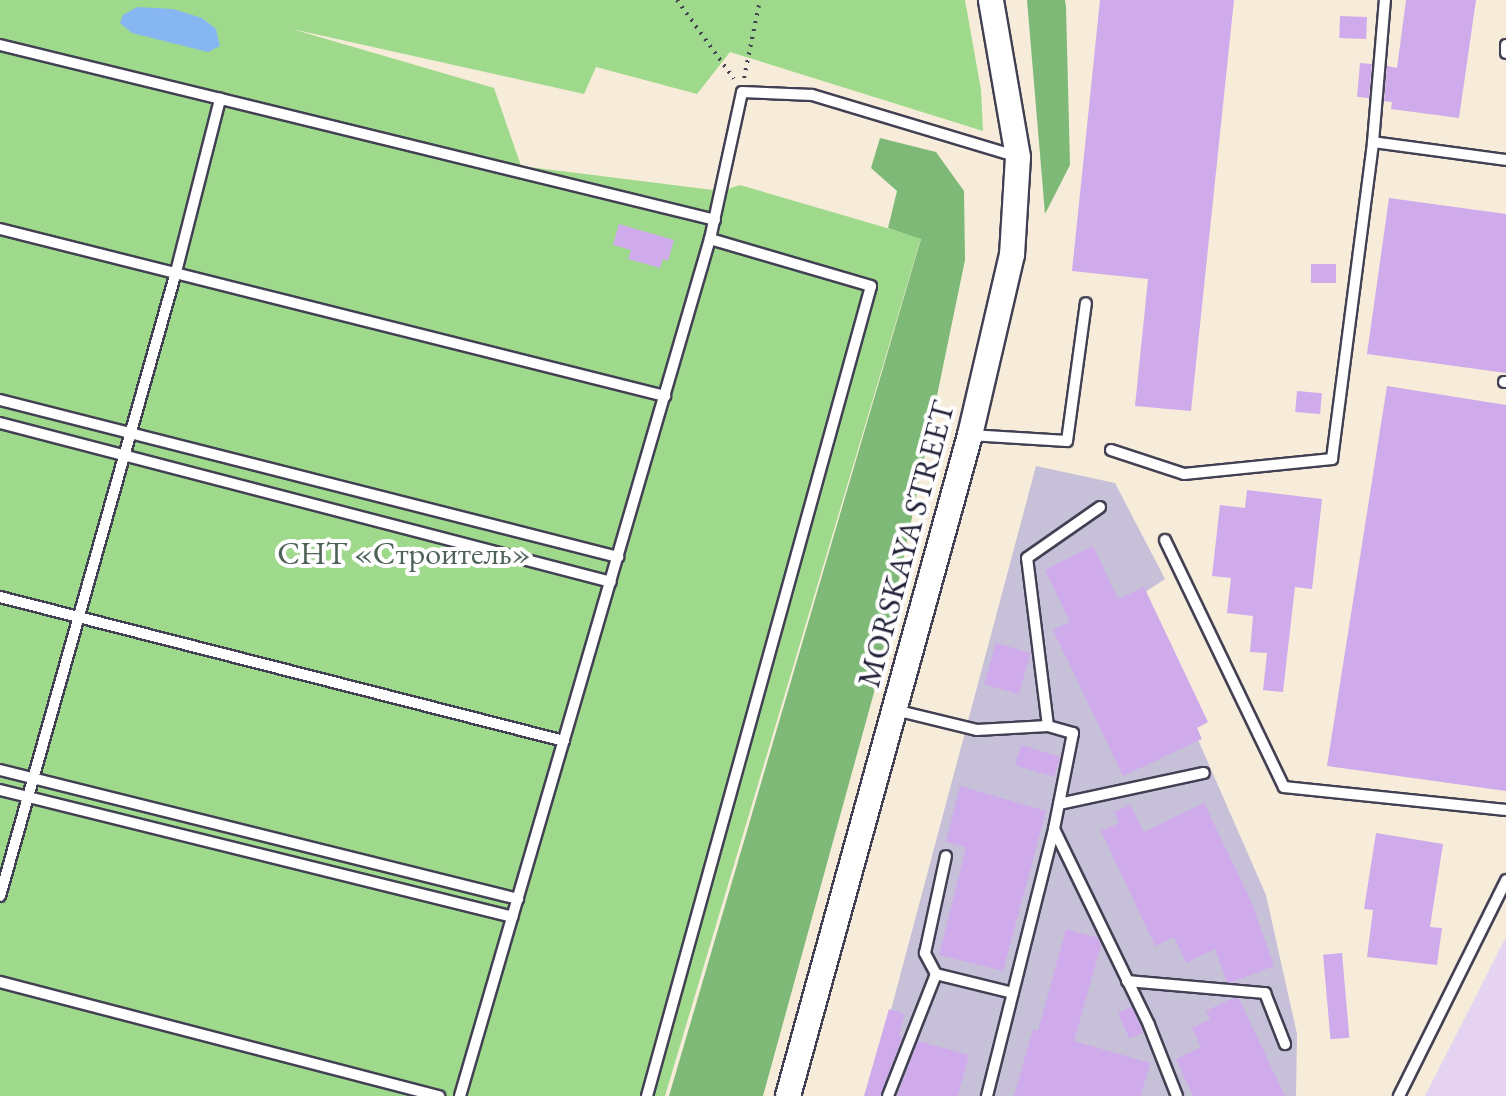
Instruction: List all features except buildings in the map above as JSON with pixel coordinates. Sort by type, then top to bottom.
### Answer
[{"type":"street","name":"MORSKAYA STREET","points":[[788,1096],[970,435],[1012,255],[1018,157],[991,0]]},
{"type":"lane","points":[[1111,450],[1184,474],[1332,459],[1373,142],[1385,0]]},
{"type":"lane","points":[[0,45],[715,220]]},
{"type":"lane","points":[[1506,45],[1506,53]]},
{"type":"lane","points":[[460,1096],[710,239],[742,92],[812,95],[1018,157]]},
{"type":"lane","points":[[0,896],[128,433],[176,272],[220,99]]},
{"type":"lane","points":[[1373,142],[1506,160]]},
{"type":"lane","points":[[0,229],[665,396]]},
{"type":"lane","points":[[647,1096],[871,286],[710,239]]},
{"type":"lane","points":[[970,435],[1067,441],[1086,303]]},
{"type":"lane","points":[[0,400],[618,557]]},
{"type":"lane","points":[[0,423],[611,582]]},
{"type":"lane","points":[[1048,726],[1027,558],[1100,507]]},
{"type":"lane","points":[[1165,540],[1284,787],[1506,810]]},
{"type":"lane","points":[[0,597],[564,741]]},
{"type":"lane","points":[[895,710],[977,730],[1048,726],[1073,733],[1054,829],[987,1096]]},
{"type":"lane","points":[[0,770],[518,899]]},
{"type":"lane","points":[[1059,804],[1204,773]]},
{"type":"lane","points":[[0,790],[513,917]]},
{"type":"lane","points":[[1054,829],[1127,981],[1177,1096]]},
{"type":"lane","points":[[946,856],[925,953],[936,974],[1013,993]]},
{"type":"lane","points":[[1399,1096],[1506,880]]},
{"type":"lane","points":[[888,1096],[936,974]]},
{"type":"lane","points":[[1127,981],[1265,993],[1285,1044]]},
{"type":"lane","points":[[0,982],[439,1096]]},
{"type":"path","points":[[677,0],[742,92]]},
{"type":"path","points":[[742,92],[760,0]]},
{"type":"shaded area","points":[[1036,466],[1115,483],[1165,579],[1136,598],[1266,895],[1297,1034],[1296,1096],[868,1096]]},
{"type":"shaded area","points":[[1506,937],[1506,1096],[1425,1096]]},
{"type":"green space","name":"СНТ «Строитель»","points":[[0,0],[965,0],[981,90],[983,131],[730,52],[697,94],[596,67],[584,94],[292,29],[494,88],[521,166],[721,191],[740,185],[921,238],[665,1096],[0,1096]]},
{"type":"green space","points":[[1027,0],[1065,0],[1066,7],[1070,165],[1045,214]]},
{"type":"green space","points":[[880,138],[936,152],[964,191],[965,260],[881,667],[763,1096],[669,1096],[921,239],[888,228],[897,191],[871,168]]},
{"type":"water","points":[[137,7],[173,9],[202,18],[216,29],[220,46],[208,52],[132,33],[120,23],[123,15]]}]
